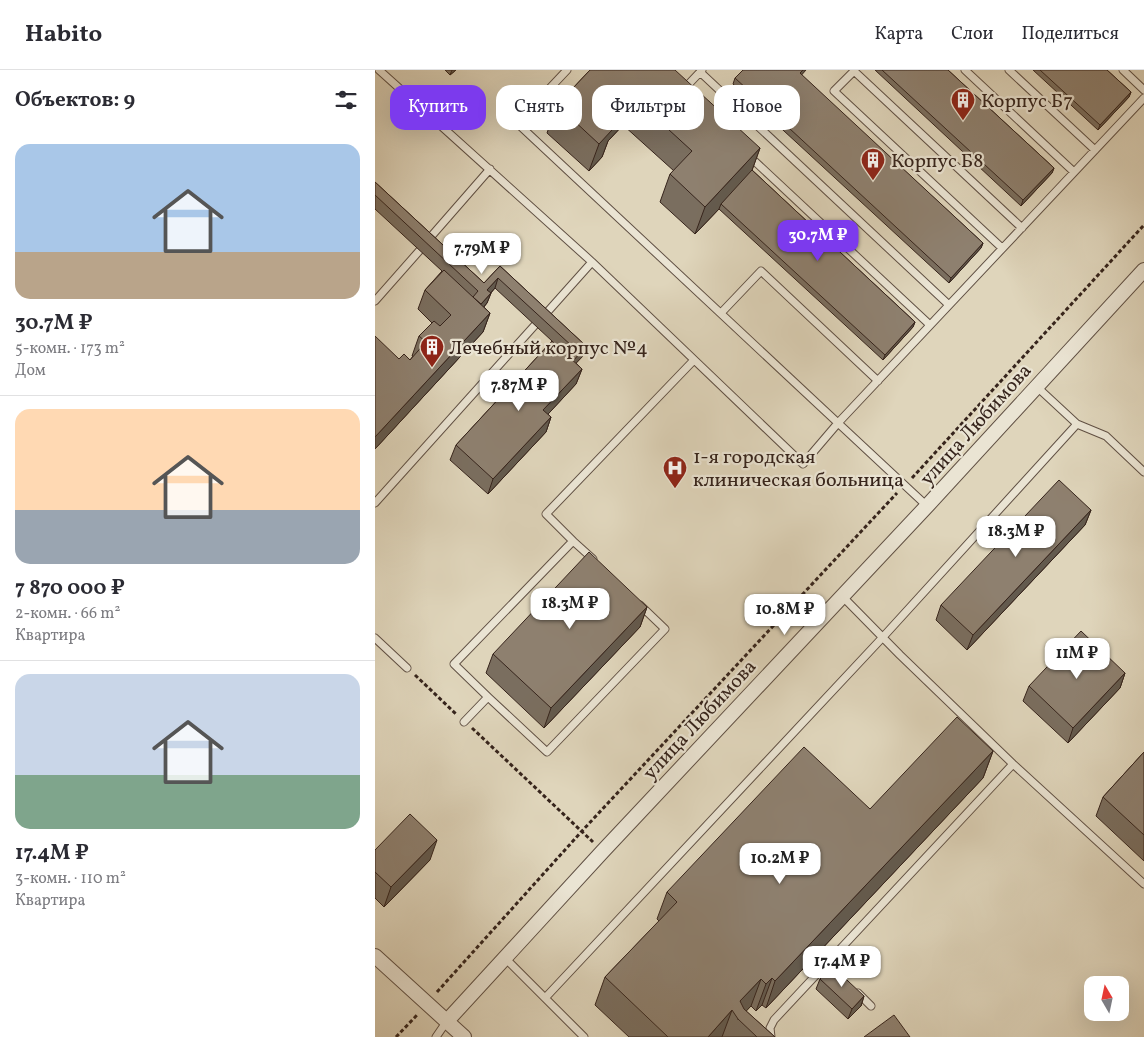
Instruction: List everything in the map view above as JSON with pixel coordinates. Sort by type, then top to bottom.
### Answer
[{"type":"street","name":"улица Любимова","points":[[447,1021],[1144,270]]},
{"type":"street","points":[[375,956],[464,1037]]},
{"type":"lane","points":[[379,70],[592,262],[803,464],[878,380],[1144,98]]},
{"type":"lane","points":[[567,70],[517,123],[927,506]]},
{"type":"lane","points":[[965,70],[1074,172]]},
{"type":"lane","points":[[1009,70],[1095,150]]},
{"type":"lane","points":[[1123,70],[1144,90]]},
{"type":"lane","points":[[688,85],[701,71],[949,305]]},
{"type":"lane","points":[[1002,248],[835,92],[854,71],[1022,228]]},
{"type":"lane","points":[[745,152],[930,325]]},
{"type":"lane","points":[[426,243],[490,169]]},
{"type":"lane","points":[[375,301],[420,250]]},
{"type":"lane","points":[[542,318],[592,262]]},
{"type":"lane","points":[[721,314],[761,270],[878,380]]},
{"type":"lane","points":[[375,503],[535,325]]},
{"type":"lane","points":[[602,568],[546,514],[695,360]]},
{"type":"lane","points":[[1036,386],[1077,424],[1106,436],[1144,472]]},
{"type":"lane","points":[[546,997],[883,638],[1077,424]]},
{"type":"lane","points":[[573,541],[454,664],[547,752],[665,629],[637,602]]},
{"type":"lane","points":[[842,596],[1013,764],[1144,884]]},
{"type":"lane","points":[[375,638],[407,668]]},
{"type":"lane","points":[[464,722],[488,697]]},
{"type":"lane","points":[[771,1037],[769,1028],[774,1020],[1013,764]]},
{"type":"lane","points":[[506,959],[584,1037]]},
{"type":"lane","points":[[827,963],[833,970]]},
{"type":"lane","points":[[852,988],[871,1006]]},
{"type":"lane","points":[[436,1037],[447,1021]]},
{"type":"path","points":[[396,1037],[582,831],[905,485],[1144,225]]},
{"type":"path","points":[[407,668],[603,851]]},
{"type":"building","points":[[590,70],[675,70],[691,85],[592,85],[592,130],[612,130],[599,144],[582,128],[582,85],[576,85]]},
{"type":"building","name":"Корпус Б8","points":[[743,70],[803,70],[800,73],[983,243],[951,278],[791,130],[800,130],[800,85],[743,85],[735,78]]},
{"type":"building","name":"Корпус Б7","points":[[882,70],[948,70],[1054,168],[1023,200]]},
{"type":"building","points":[[1040,70],[1107,70],[1131,92],[1100,125]]},
{"type":"building","points":[[704,97],[714,106],[714,130],[740,130],[760,148],[705,207],[670,174],[692,151],[669,130],[704,130]]},
{"type":"building","points":[[752,170],[915,322],[885,355],[721,204]]},
{"type":"building","points":[[375,182],[484,283],[500,266],[586,346],[573,361],[567,354],[573,347],[498,278],[487,290],[491,293],[481,304],[473,297],[478,291],[375,195]]},
{"type":"building","name":"Лечебный корпус №4","points":[[444,270],[490,313],[375,437],[375,336],[399,359],[404,354],[410,360],[426,342],[419,336],[434,321],[440,326],[451,315],[425,290]]},
{"type":"building","points":[[552,341],[582,369],[543,410],[551,417],[493,479],[456,445]]},
{"type":"building","points":[[1059,480],[1091,510],[973,635],[941,605]]},
{"type":"building","points":[[589,552],[647,607],[551,708],[493,654]]},
{"type":"building","points":[[1081,631],[1125,673],[1073,728],[1029,686]]},
{"type":"building","points":[[957,717],[993,751],[775,981],[772,978],[766,984],[761,979],[740,1001],[744,1009],[775,1037],[757,1037],[738,1019],[732,1010],[708,1037],[668,1037],[605,977],[677,902],[667,892],[804,747],[870,809]]},
{"type":"building","points":[[1144,752],[1144,835],[1103,797]]},
{"type":"building","points":[[410,814],[437,840],[391,887],[375,872],[375,850]]},
{"type":"building","points":[[832,966],[864,996],[852,1009],[820,979]]},
{"type":"building","points":[[894,1015],[910,1037],[864,1037]]},
{"type":"place","name":"Корпус Б7","points":[[963,121]]},
{"type":"place","name":"Корпус Б8","points":[[873,181]]},
{"type":"place","name":"Лечебный корпус №4","points":[[432,368]]},
{"type":"place","name":"1-я городская клиническая больница","points":[[675,489]]}]
